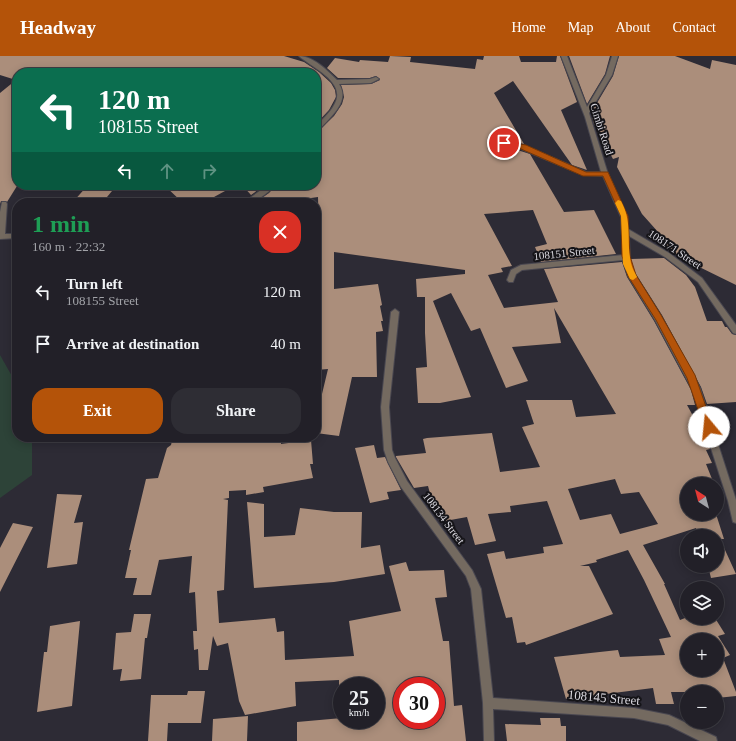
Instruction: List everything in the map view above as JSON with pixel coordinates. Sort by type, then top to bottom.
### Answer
[{"type":"street","points":[[302,56],[318,68]]},
{"type":"street","name":"Cimbi Road","points":[[564,56],[586,113],[605,174],[624,216],[626,256],[632,276],[658,318],[696,388],[732,501],[736,520]]},
{"type":"street","points":[[586,113],[609,75],[615,56]]},
{"type":"street","points":[[321,71],[336,82],[340,93],[339,101],[321,124]]},
{"type":"street","points":[[336,82],[371,81],[376,79]]},
{"type":"street","points":[[504,143],[523,147],[585,174],[605,174]]},
{"type":"street","points":[[255,198],[266,190]]},
{"type":"street","points":[[4,204],[1,237],[12,236]]},
{"type":"street","name":"108171 Street","points":[[624,230],[666,255],[700,280],[736,330]]},
{"type":"street","name":"108151 Street","points":[[512,280],[513,272],[521,268],[626,256]]},
{"type":"street","name":"108134 Street","points":[[395,312],[385,407],[388,450],[393,465],[404,484],[469,573],[476,589],[488,703],[489,741]]},
{"type":"street","name":"108145 Street","points":[[488,703],[634,713],[669,720],[712,741]]},
{"type":"green space","points":[[0,355],[12,376],[12,442],[32,442],[32,475],[0,498]]},
{"type":"building","points":[[0,56],[284,56],[304,62],[313,68],[12,68],[12,79],[0,75]]},
{"type":"building","points":[[390,56],[411,57],[410,62],[475,69],[477,59],[483,60],[484,56],[519,56],[521,62],[556,62],[557,56],[560,56],[577,102],[561,110],[587,170],[572,165],[513,81],[494,93],[524,144],[504,140],[500,143],[530,154],[564,212],[594,210],[616,254],[541,262],[535,247],[547,244],[533,210],[484,214],[512,266],[501,268],[503,272],[488,275],[504,308],[558,302],[544,269],[622,262],[627,277],[654,321],[691,390],[695,405],[687,405],[710,449],[706,450],[712,463],[706,464],[711,477],[680,477],[680,521],[718,521],[721,529],[680,529],[680,533],[643,545],[665,584],[680,620],[680,625],[719,625],[725,634],[680,633],[680,677],[724,677],[724,661],[736,692],[736,696],[724,697],[724,685],[680,685],[680,692],[671,692],[674,704],[656,704],[653,688],[566,699],[554,657],[618,650],[620,657],[665,655],[659,639],[671,637],[628,550],[596,560],[597,562],[580,566],[589,566],[613,614],[526,645],[525,642],[517,643],[512,617],[506,618],[487,554],[504,551],[506,559],[544,553],[543,547],[563,544],[547,501],[510,506],[511,512],[488,514],[496,541],[475,545],[467,517],[445,521],[443,515],[436,516],[428,486],[414,488],[396,457],[426,453],[423,439],[427,438],[492,433],[500,472],[540,467],[522,427],[534,424],[526,400],[572,400],[576,417],[616,414],[554,308],[561,343],[512,347],[528,381],[506,388],[480,328],[471,331],[451,293],[433,301],[471,397],[440,403],[418,403],[416,368],[427,367],[425,297],[417,297],[416,279],[465,274],[465,270],[334,252],[334,289],[378,284],[382,305],[380,306],[383,331],[376,332],[377,377],[352,377],[339,436],[321,434],[321,398],[328,369],[321,370],[321,198],[262,198],[272,190],[321,190],[321,128],[334,116],[342,104],[344,97],[341,85],[371,84],[380,80],[376,76],[370,78],[338,78],[327,68],[335,58],[359,62],[360,60],[388,62]],"holes":[[[615,479],[621,494],[639,492],[658,524],[620,534],[611,514],[580,520],[568,489]]]},
{"type":"building","points":[[569,56],[610,56],[605,74],[587,104]]},
{"type":"building","points":[[619,56],[675,56],[710,69],[712,60],[736,65],[736,285],[681,258],[664,243],[667,242],[642,214],[617,167],[619,157],[613,159],[594,124],[591,113],[613,76]]},
{"type":"building","points":[[321,74],[331,83],[335,90],[336,97],[329,110],[321,119]]},
{"type":"building","points":[[12,83],[12,190],[14,190],[7,202],[1,201],[0,204],[0,93]]},
{"type":"building","points":[[84,190],[113,190],[106,198],[76,198]]},
{"type":"building","points":[[169,190],[227,190],[212,198],[178,198]]},
{"type":"building","points":[[246,190],[258,190],[251,195]]},
{"type":"building","points":[[664,258],[686,275],[695,287],[707,321],[722,321],[725,327],[727,327],[732,334],[736,335],[736,402],[707,404],[701,387],[662,315],[631,264],[631,259]]},
{"type":"building","points":[[172,442],[281,442],[281,444],[311,442],[313,464],[310,464],[313,478],[263,487],[264,492],[246,495],[246,490],[229,491],[229,498],[223,499],[228,500],[224,590],[217,591],[219,623],[275,618],[277,632],[284,631],[285,660],[354,656],[349,621],[401,611],[389,566],[406,562],[409,571],[444,570],[447,597],[435,598],[443,641],[449,641],[454,706],[462,705],[466,741],[297,741],[297,722],[333,719],[333,729],[385,729],[385,677],[333,677],[333,680],[295,682],[296,706],[245,715],[239,701],[228,643],[217,646],[213,636],[208,670],[199,670],[198,649],[194,650],[193,631],[197,631],[195,592],[189,593],[192,556],[159,560],[151,595],[133,595],[137,578],[125,578],[131,550],[129,550],[146,479],[158,478],[167,448],[171,445]]},
{"type":"building","points":[[374,445],[377,458],[385,457],[401,490],[387,492],[389,499],[370,503],[355,448]]},
{"type":"building","points":[[57,494],[82,495],[74,523],[83,522],[77,564],[47,568]]},
{"type":"building","points":[[247,502],[264,504],[264,537],[295,535],[300,508],[334,512],[362,512],[361,548],[380,545],[385,574],[334,582],[254,588]]},
{"type":"building","points":[[13,523],[33,527],[0,592],[0,548]]},
{"type":"building","points":[[724,548],[736,574],[711,578],[710,573],[724,573]]},
{"type":"building","points":[[134,614],[151,614],[147,638],[145,638],[141,679],[120,681],[122,669],[113,670],[116,633],[131,632]]},
{"type":"building","points":[[80,621],[72,706],[37,712],[44,652],[47,652],[50,626]]},
{"type":"building","points":[[724,646],[730,655],[724,658]]},
{"type":"building","points":[[188,691],[205,691],[201,723],[168,723],[167,741],[148,741],[151,695],[187,695]]},
{"type":"building","points":[[248,716],[247,741],[212,741],[213,719]]},
{"type":"building","points":[[540,718],[560,718],[561,726],[566,726],[566,741],[507,741],[505,724],[541,725]]},
{"type":"slow traffic","points":[[618,203],[624,216],[627,264],[633,277]]},
{"type":"route","points":[[504,143],[523,147],[580,173],[590,175],[605,174],[624,216],[627,264],[632,276],[651,305],[692,377],[709,427]]}]
